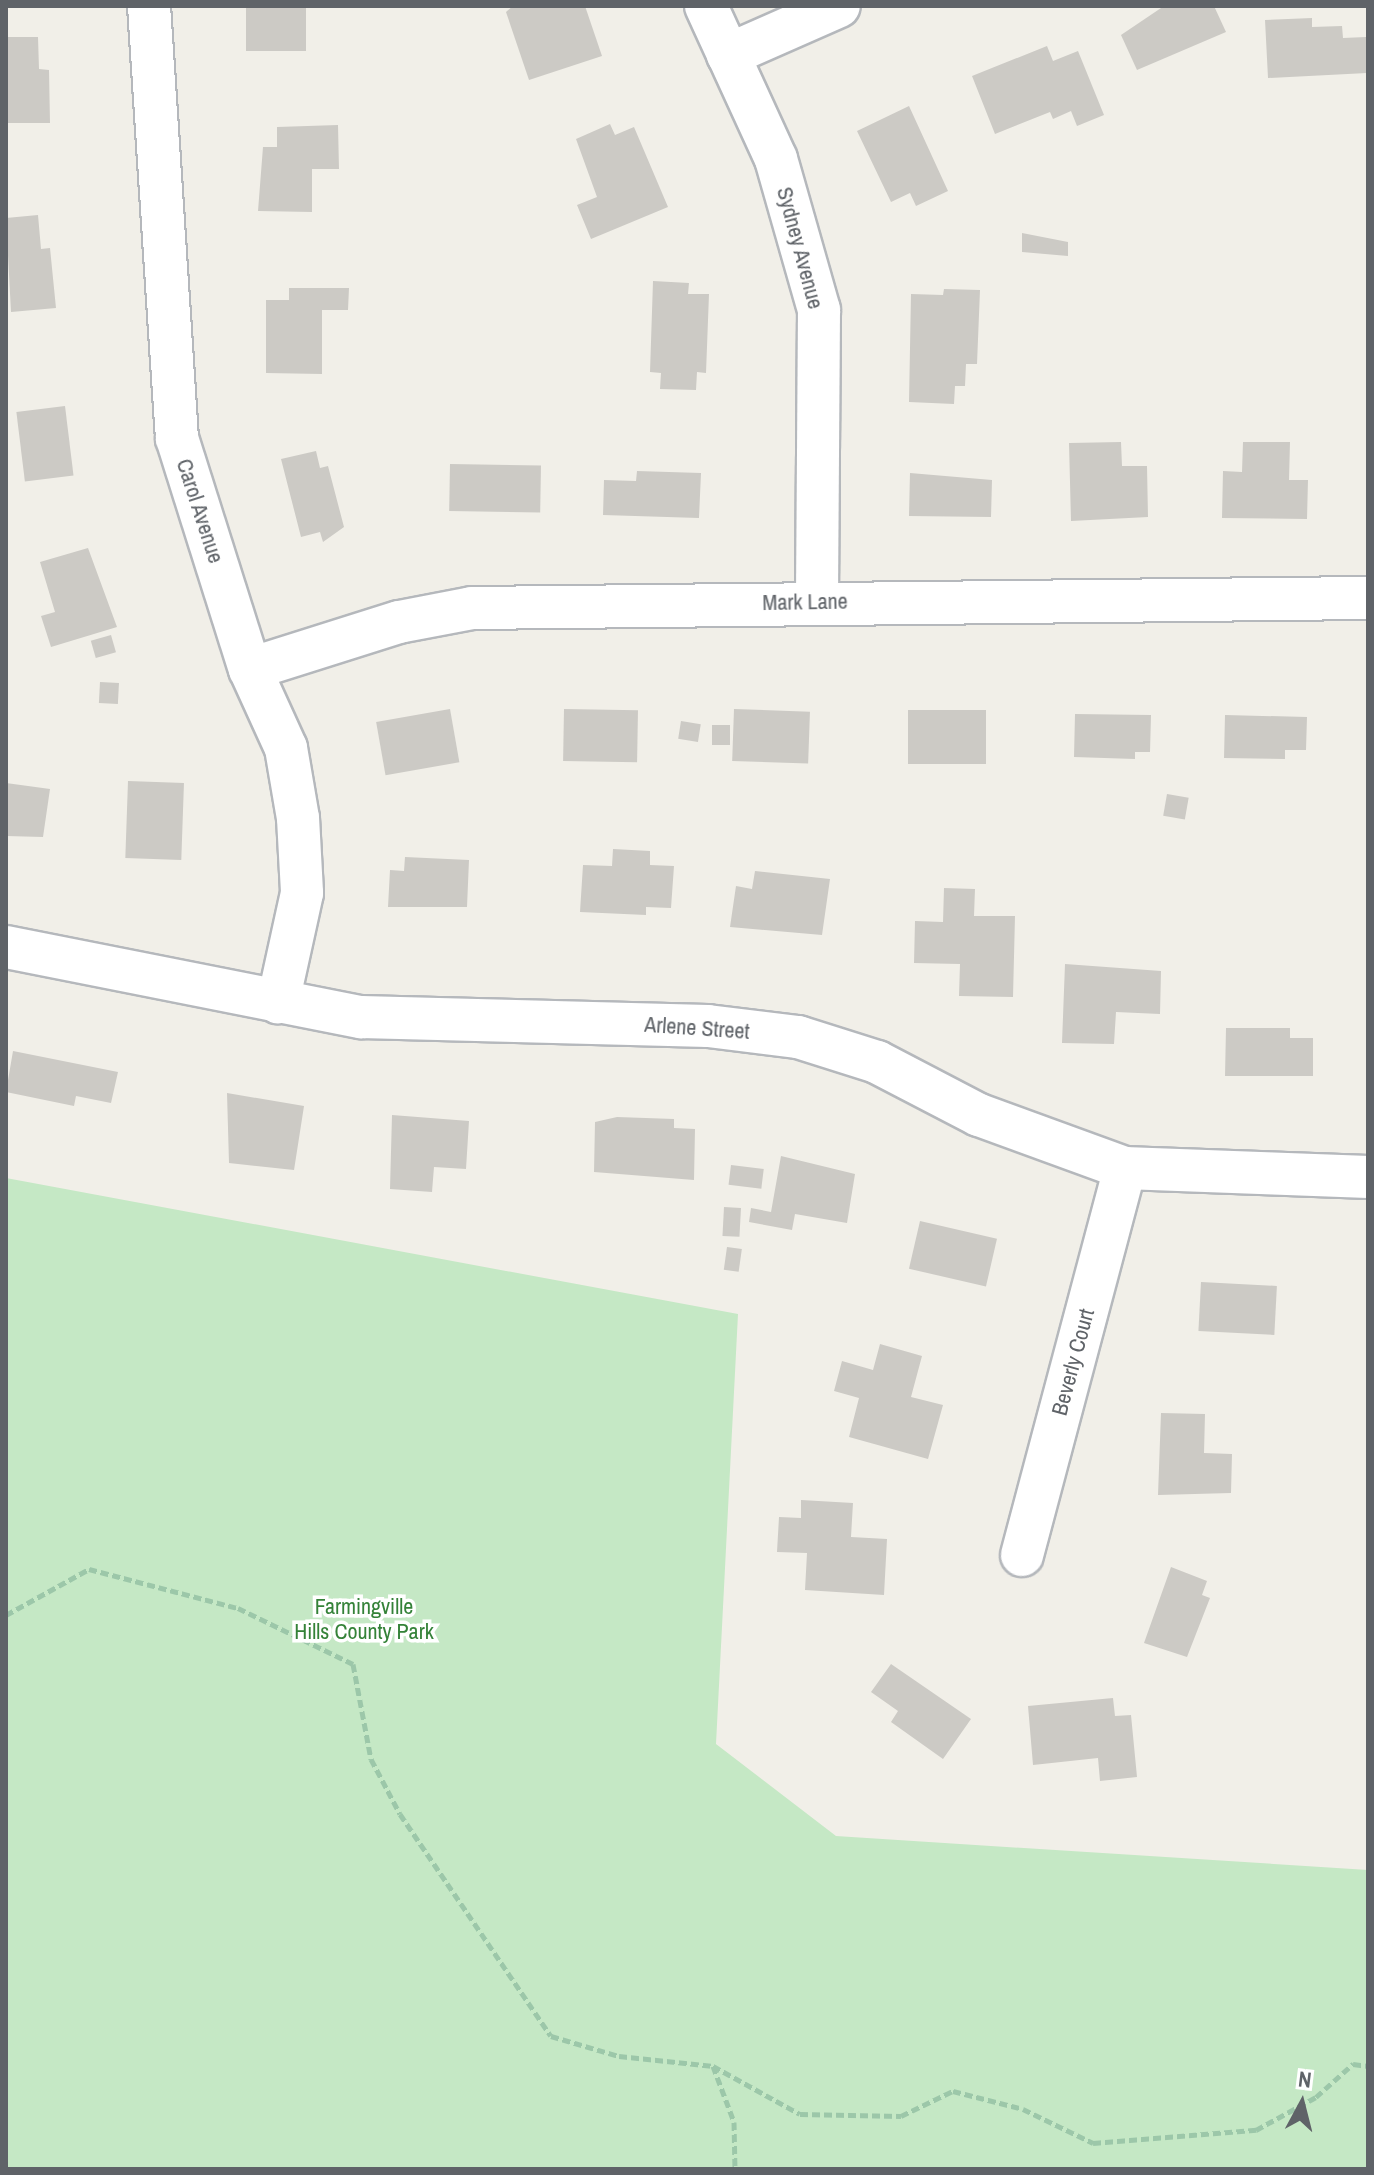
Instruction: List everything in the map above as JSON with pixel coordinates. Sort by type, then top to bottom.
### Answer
[{"type":"street","name":"Carol Avenue","points":[[149,6],[177,438],[250,669],[286,748],[298,818],[302,893],[278,1002]]},
{"type":"street","name":"Sydney Avenue","points":[[706,6],[776,159],[819,310],[817,601]]},
{"type":"street","points":[[728,55],[839,6]]},
{"type":"street","name":"Mark Lane","points":[[250,669],[399,622],[472,608],[817,601],[1368,598]]},
{"type":"street","name":"Arlene Street","points":[[6,947],[361,1017],[708,1026],[798,1037],[877,1062],[979,1115],[1125,1168],[1368,1177]]},
{"type":"street","name":"Beverly Court","points":[[1022,1555],[1125,1168]]},
{"type":"path","points":[[6,1615],[89,1569],[238,1608],[353,1664],[371,1759],[400,1814],[551,2036],[619,2056],[713,2066],[800,2114],[901,2116],[953,2091],[1023,2109],[1093,2143],[1256,2130],[1316,2097],[1353,2064],[1368,2066]]},
{"type":"path","points":[[713,2066],[734,2122],[735,2169]]},
{"type":"green space","name":"Farmingville Hills County Park","points":[[6,1178],[738,1314],[716,1744],[836,1836],[1368,1870],[1368,2169],[6,2169]]},
{"type":"building","points":[[246,6],[306,6],[306,51],[246,51]]},
{"type":"building","points":[[513,6],[585,6],[602,56],[529,80],[506,12]]},
{"type":"building","points":[[1164,6],[1214,6],[1226,32],[1137,70],[1121,35]]},
{"type":"building","points":[[1312,18],[1312,27],[1342,26],[1343,38],[1366,37],[1367,73],[1268,78],[1265,20]]},
{"type":"building","points":[[6,37],[38,37],[39,69],[49,70],[50,123],[6,123]]},
{"type":"building","points":[[1047,46],[1053,61],[1078,51],[1104,115],[1077,126],[1071,111],[1053,119],[1050,112],[995,134],[972,76]]},
{"type":"building","points":[[909,106],[948,191],[916,206],[910,193],[891,202],[857,131]]},
{"type":"building","points":[[610,124],[615,135],[634,127],[668,207],[591,239],[577,205],[597,197],[576,139]]},
{"type":"building","points":[[338,125],[339,169],[312,169],[312,212],[258,211],[263,147],[277,147],[277,127]]},
{"type":"building","points":[[38,215],[41,249],[50,248],[56,308],[11,312],[6,218]]},
{"type":"building","points":[[1022,233],[1068,242],[1068,256],[1022,252]]},
{"type":"building","points":[[653,281],[689,283],[688,294],[709,294],[706,373],[697,372],[696,390],[660,389],[661,373],[650,372]]},
{"type":"building","points":[[289,288],[349,288],[348,310],[322,310],[322,374],[266,373],[266,300],[289,300]]},
{"type":"building","points":[[944,289],[980,290],[977,364],[966,364],[965,386],[955,386],[954,404],[909,402],[911,294],[943,295]]},
{"type":"building","points":[[65,406],[74,475],[25,481],[16,412]]},
{"type":"building","points":[[1121,442],[1122,466],[1147,466],[1148,517],[1071,521],[1069,443]]},
{"type":"building","points":[[1243,442],[1290,442],[1289,480],[1308,480],[1307,519],[1222,518],[1223,471],[1242,472]]},
{"type":"building","points":[[316,451],[320,468],[328,466],[344,527],[323,542],[320,532],[301,537],[281,459]]},
{"type":"building","points":[[450,464],[541,466],[540,513],[449,511]]},
{"type":"building","points":[[637,471],[701,473],[699,518],[603,515],[604,480],[636,481]]},
{"type":"building","points":[[910,473],[992,480],[991,517],[909,516]]},
{"type":"building","points":[[88,548],[117,627],[51,647],[41,616],[55,612],[40,562]]},
{"type":"building","points":[[111,635],[116,652],[96,658],[91,641]]},
{"type":"building","points":[[100,682],[119,683],[118,704],[99,703]]},
{"type":"building","points":[[450,709],[459,762],[386,775],[376,722]]},
{"type":"building","points":[[564,709],[638,710],[637,762],[563,761]]},
{"type":"building","points":[[734,709],[810,712],[808,764],[732,761]]},
{"type":"building","points":[[908,710],[986,710],[986,764],[908,764]]},
{"type":"building","points":[[1075,714],[1151,715],[1150,752],[1135,752],[1135,759],[1074,757]]},
{"type":"building","points":[[1225,715],[1307,717],[1306,750],[1285,750],[1285,759],[1224,758]]},
{"type":"building","points":[[681,721],[701,724],[698,742],[678,739]]},
{"type":"building","points":[[712,725],[730,725],[730,745],[712,745]]},
{"type":"building","points":[[128,781],[184,783],[181,860],[125,858]]},
{"type":"building","points":[[6,783],[50,789],[43,837],[6,836]]},
{"type":"building","points":[[1167,794],[1189,798],[1185,819],[1163,816]]},
{"type":"building","points":[[613,849],[650,851],[650,865],[674,866],[671,908],[646,907],[646,915],[580,912],[583,865],[612,866]]},
{"type":"building","points":[[405,857],[469,860],[467,907],[388,907],[390,870],[404,871]]},
{"type":"building","points":[[755,871],[830,879],[822,935],[730,927],[736,886],[752,889]]},
{"type":"building","points":[[944,888],[975,889],[974,916],[1015,916],[1013,997],[959,996],[960,964],[914,963],[915,921],[943,922]]},
{"type":"building","points":[[1065,964],[1161,971],[1160,1014],[1116,1012],[1114,1044],[1062,1043]]},
{"type":"building","points":[[1226,1028],[1290,1028],[1290,1038],[1313,1038],[1313,1076],[1225,1076]]},
{"type":"building","points":[[13,1051],[118,1072],[111,1103],[76,1096],[74,1106],[6,1092]]},
{"type":"building","points":[[227,1093],[304,1106],[294,1170],[229,1163]]},
{"type":"building","points":[[392,1115],[469,1121],[466,1169],[434,1167],[432,1192],[390,1189]]},
{"type":"building","points":[[617,1117],[674,1119],[674,1128],[695,1129],[694,1180],[594,1172],[595,1122]]},
{"type":"building","points":[[781,1156],[855,1174],[847,1223],[795,1214],[792,1230],[749,1222],[751,1208],[771,1212]]},
{"type":"building","points":[[731,1165],[764,1169],[761,1189],[729,1185]]},
{"type":"building","points":[[724,1207],[741,1208],[739,1237],[722,1236]]},
{"type":"building","points":[[920,1221],[997,1239],[986,1287],[909,1269]]},
{"type":"building","points":[[727,1247],[742,1249],[739,1272],[724,1270]]},
{"type":"building","points":[[1201,1282],[1277,1286],[1274,1335],[1198,1331]]},
{"type":"building","points":[[880,1344],[922,1356],[911,1397],[943,1405],[928,1459],[849,1437],[859,1398],[834,1391],[842,1361],[873,1370]]},
{"type":"building","points":[[1161,1413],[1205,1414],[1204,1453],[1232,1454],[1231,1493],[1158,1495]]},
{"type":"building","points":[[801,1500],[853,1503],[851,1537],[887,1539],[884,1595],[805,1590],[807,1553],[777,1552],[779,1517],[801,1518]]},
{"type":"building","points":[[1171,1567],[1207,1581],[1202,1595],[1210,1598],[1187,1657],[1144,1643]]},
{"type":"building","points":[[891,1664],[971,1719],[943,1759],[891,1722],[898,1711],[871,1692]]},
{"type":"building","points":[[1113,1698],[1115,1716],[1131,1715],[1137,1777],[1100,1781],[1098,1758],[1033,1765],[1028,1706]]}]
